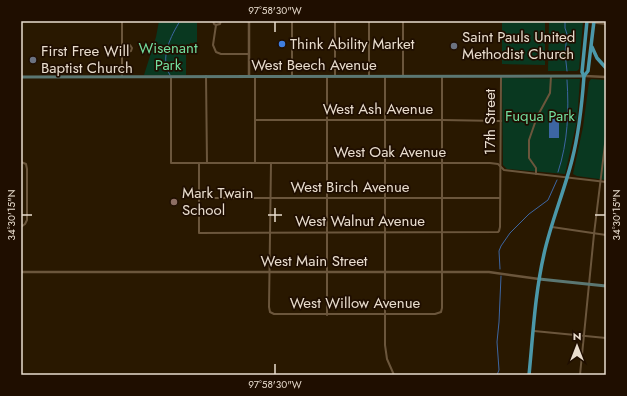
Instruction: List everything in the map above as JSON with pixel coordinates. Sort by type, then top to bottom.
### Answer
[{"type":"main road","points":[[528,375],[539,279],[551,227],[568,178],[578,132],[587,22]]},
{"type":"main road","points":[[583,74],[588,71],[594,22]]},
{"type":"main road","points":[[591,46],[597,58],[606,68]]},
{"type":"main road","name":"West Beech Avenue","points":[[21,77],[550,76],[583,74]]},
{"type":"main road","name":"West Main Street","points":[[539,279],[606,286]]},
{"type":"street","points":[[122,21],[122,77]]},
{"type":"street","points":[[212,21],[216,25]]},
{"type":"street","points":[[216,25],[220,24],[221,21]]},
{"type":"street","points":[[249,21],[249,76]]},
{"type":"street","points":[[292,21],[292,76]]},
{"type":"street","points":[[335,21],[335,76]]},
{"type":"street","points":[[369,21],[369,76]]},
{"type":"street","points":[[403,21],[403,76]]},
{"type":"street","points":[[587,22],[606,24]]},
{"type":"street","points":[[216,25],[214,45],[216,52],[221,54],[249,54]]},
{"type":"street","points":[[122,45],[130,46],[132,48],[130,51],[122,53]]},
{"type":"street","name":"West Beech Avenue","points":[[583,74],[606,77]]},
{"type":"street","points":[[206,76],[207,163]]},
{"type":"street","points":[[255,163],[256,76]]},
{"type":"street","points":[[327,76],[327,315]]},
{"type":"street","points":[[385,76],[386,353],[394,375]]},
{"type":"street","points":[[442,76],[443,272]]},
{"type":"street","name":"17th Street","points":[[498,232],[500,231],[501,76]]},
{"type":"street","points":[[536,174],[536,168],[529,158],[529,140],[537,117],[550,93],[550,76]]},
{"type":"street","name":"West Oak Avenue","points":[[171,77],[171,163],[490,163],[498,164],[504,170],[606,182]]},
{"type":"street","name":"West Ash Avenue","points":[[255,120],[442,120],[501,122]]},
{"type":"street","points":[[580,375],[583,335],[606,136]]},
{"type":"street","points":[[21,162],[26,164],[27,169],[27,220],[21,227]]},
{"type":"street","points":[[199,163],[199,198]]},
{"type":"street","points":[[270,272],[271,163]]},
{"type":"street","name":"West Birch Avenue","points":[[199,198],[500,198]]},
{"type":"street","name":"West Walnut Avenue","points":[[199,198],[199,233],[498,232]]},
{"type":"street","points":[[551,227],[606,235]]},
{"type":"street","name":"West Main Street","points":[[21,272],[489,272],[539,279]]},
{"type":"street","name":"West Willow Avenue","points":[[270,272],[270,312],[274,314],[385,315],[435,314],[440,312],[442,308],[443,272]]},
{"type":"street","points":[[534,331],[606,338]]},
{"type":"green space","name":"Wisenant Park","points":[[159,21],[197,21],[197,43],[190,43],[186,55],[186,75],[144,75],[156,37]]},
{"type":"green space","points":[[502,21],[545,21],[545,65],[502,64]]},
{"type":"green space","points":[[549,21],[583,21],[579,69],[577,71],[548,71]]},
{"type":"green space","name":"Fuqua Park","points":[[502,78],[580,79],[577,121],[565,174],[507,169],[503,165]]},
{"type":"green space","name":"Fuqua Park","points":[[591,79],[606,80],[606,180],[577,176],[573,174],[583,127],[589,82]]},
{"type":"water","points":[[549,118],[559,118],[559,138],[549,138]]},
{"type":"waterway","points":[[170,75],[167,68],[166,54],[170,40],[180,21]]},
{"type":"waterway","points":[[565,21],[567,34],[565,53],[567,71]]},
{"type":"waterway","points":[[558,172],[566,138],[568,103],[567,80]]},
{"type":"waterway","points":[[500,269],[499,251],[501,246],[510,233],[529,214],[548,200],[557,180]]},
{"type":"waterway","points":[[497,375],[499,370],[497,342],[501,276]]},
{"type":"place","name":"Think Ability Market","points":[[282,44]]},
{"type":"place","name":"Saint Pauls United Methodist Church","points":[[454,46]]},
{"type":"place","name":"First Free Will Baptist Church","points":[[33,60]]},
{"type":"place","name":"Mark Twain School","points":[[174,202]]}]
